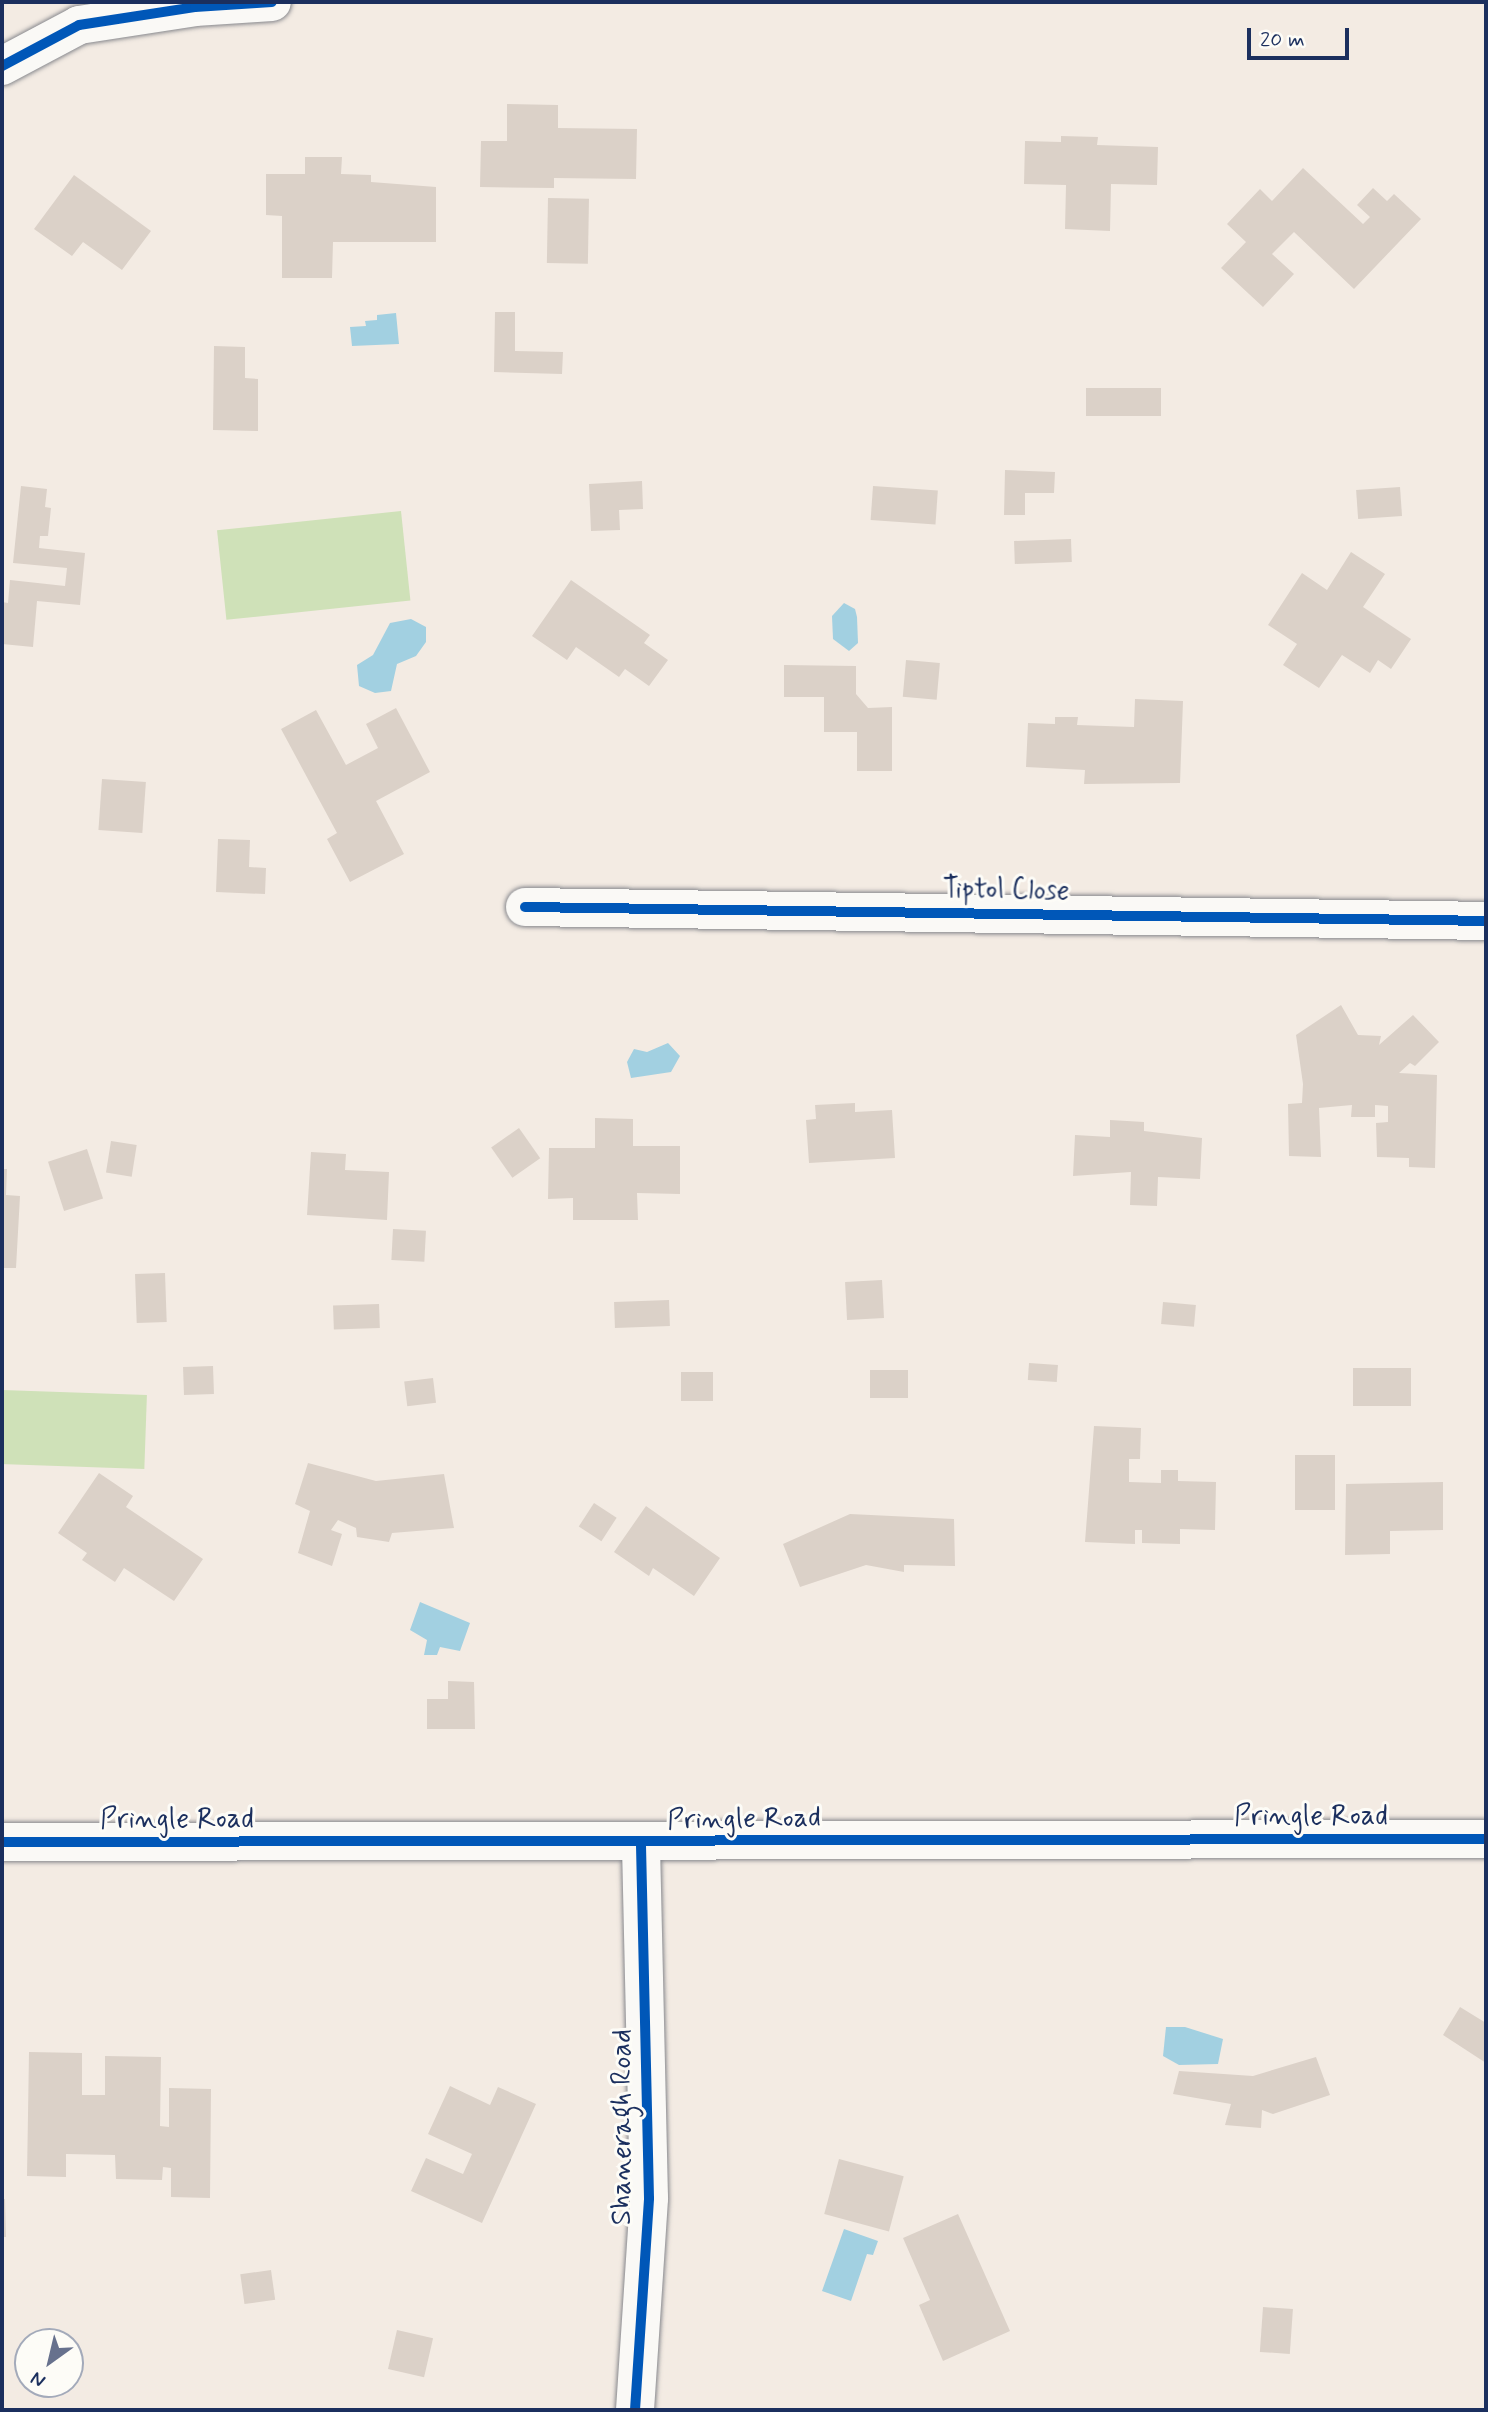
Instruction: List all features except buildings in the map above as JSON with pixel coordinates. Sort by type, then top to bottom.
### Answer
[{"type":"street","points":[[2,66],[79,25],[195,7],[272,2]]},
{"type":"street","name":"Tiptol Close","points":[[525,907],[1486,921]]},
{"type":"street","name":"Pringle Road","points":[[2,1842],[641,1843],[1486,1839]]},
{"type":"street","name":"Shaneragh Road","points":[[635,2410],[649,2198],[641,1843]]},
{"type":"green space","points":[[401,511],[410,601],[226,620],[217,530]]},
{"type":"green space","points":[[2,1390],[147,1395],[144,1469],[2,1464]]},
{"type":"water","points":[[396,313],[399,344],[352,346],[350,327],[366,326],[365,321],[377,320],[377,315]]},
{"type":"water","points":[[844,603],[855,609],[857,617],[858,643],[849,651],[833,639],[832,616]]},
{"type":"water","points":[[411,619],[426,627],[426,642],[416,656],[397,664],[391,691],[375,693],[359,686],[357,665],[373,655],[390,623]]},
{"type":"water","points":[[668,1043],[680,1056],[671,1072],[631,1078],[627,1062],[634,1049],[647,1052]]},
{"type":"water","points":[[420,1602],[470,1623],[460,1651],[440,1647],[437,1655],[424,1655],[427,1640],[410,1630]]},
{"type":"water","points":[[1166,2027],[1185,2027],[1223,2039],[1218,2064],[1179,2065],[1163,2056]]},
{"type":"water","points":[[844,2229],[878,2241],[873,2255],[867,2254],[851,2301],[822,2291]]},
{"type":"cycle path","points":[[2,66],[79,25],[195,7],[272,2]]},
{"type":"cycle path","points":[[525,907],[1486,921]]},
{"type":"cycle path","points":[[2,1842],[1486,1839]]},
{"type":"cycle path","points":[[635,2410],[649,2198],[641,1844]]}]
